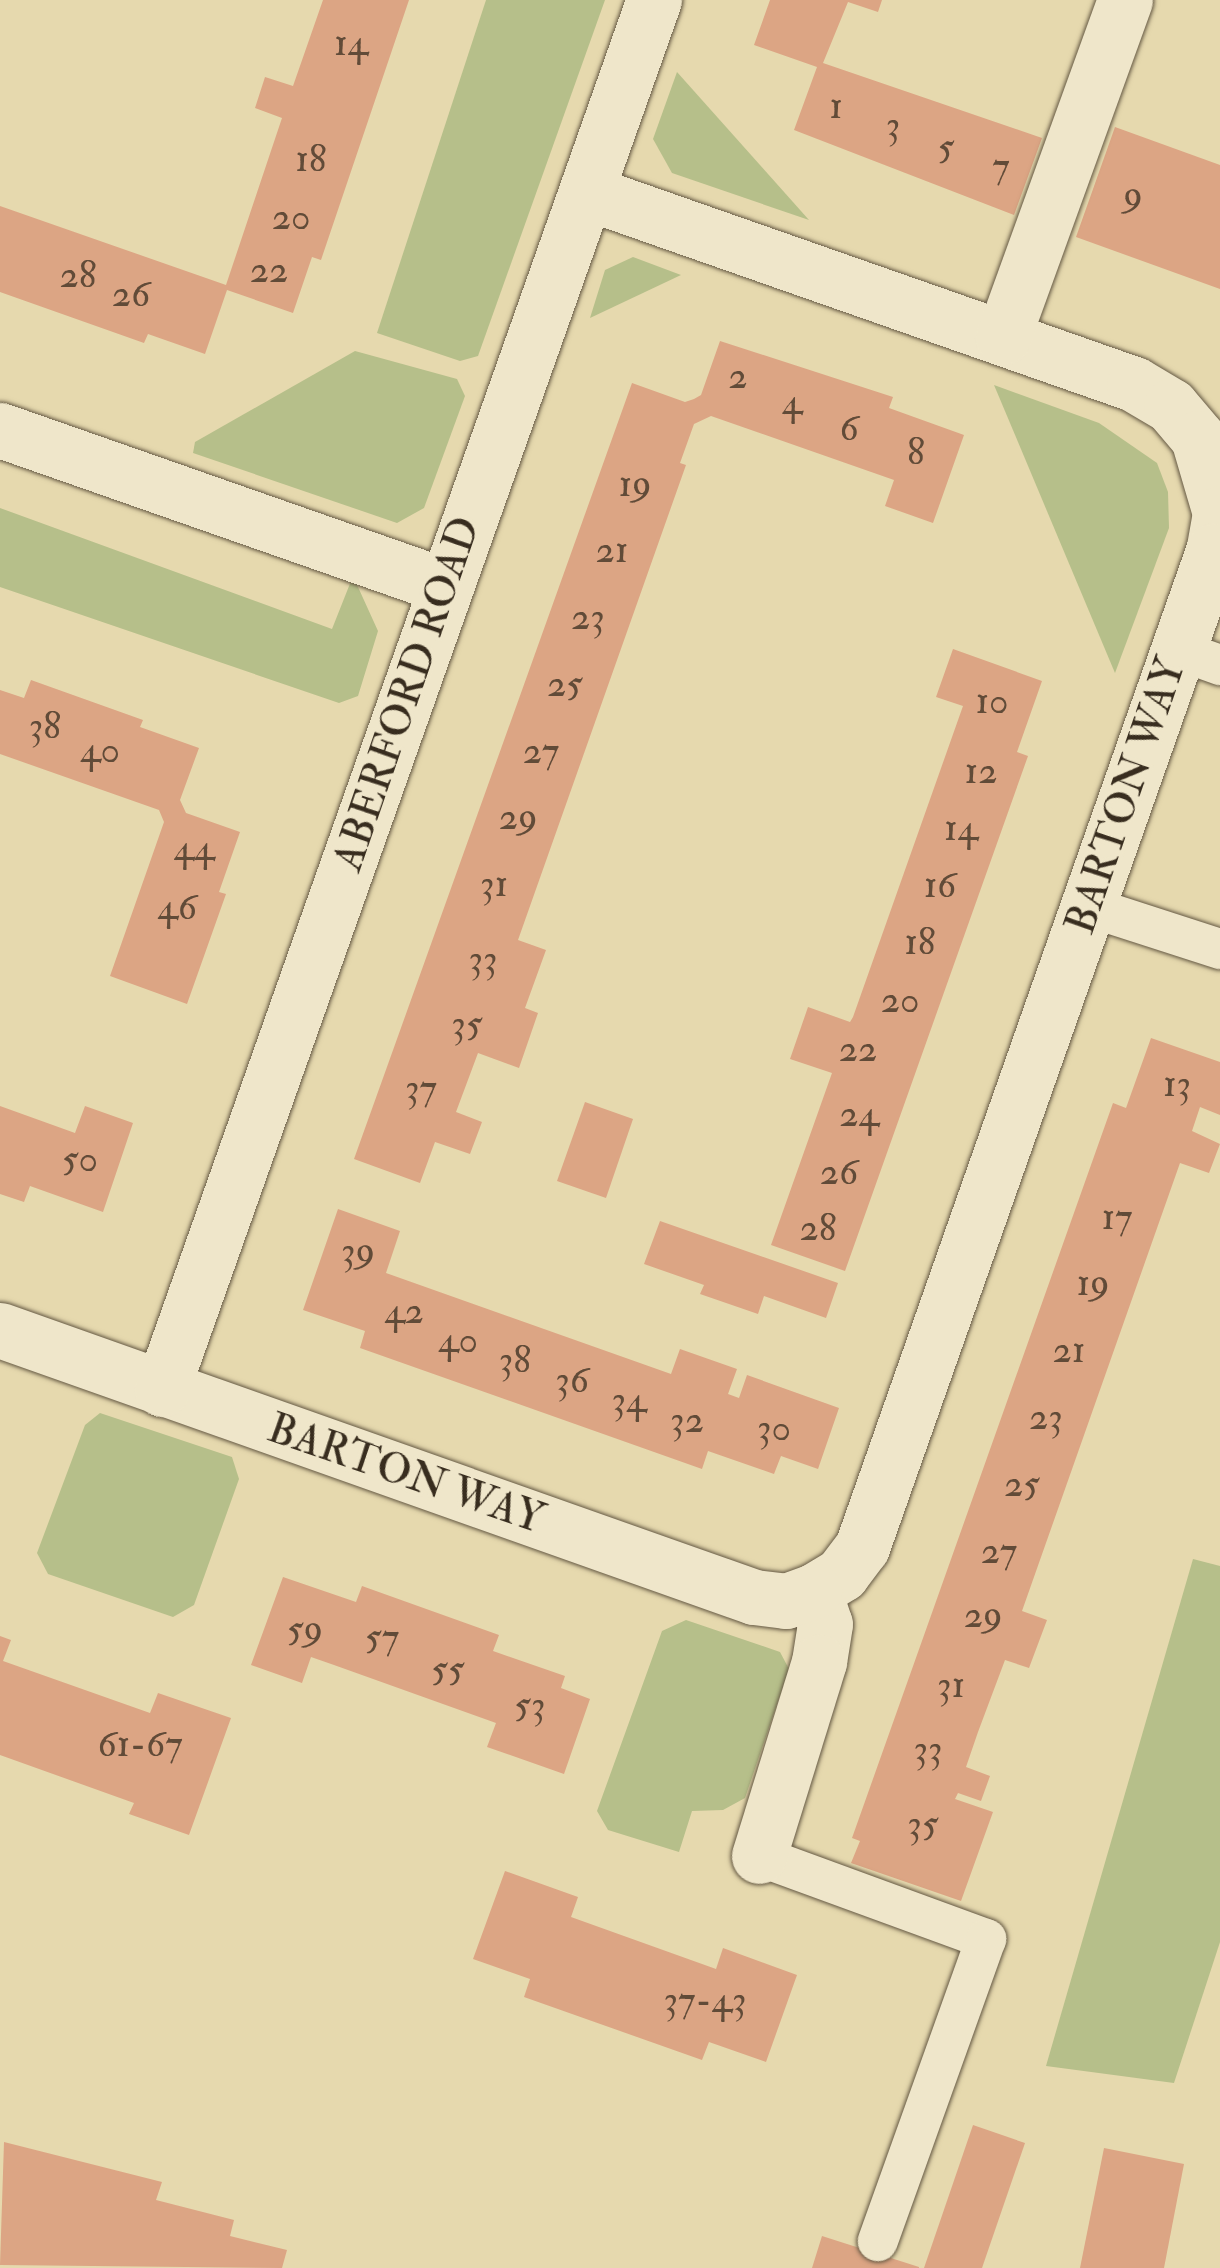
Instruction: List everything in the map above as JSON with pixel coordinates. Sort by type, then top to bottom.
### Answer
[{"type":"street","name":"ABERFORD ROAD","points":[[162,1390],[654,0]]},
{"type":"street","points":[[1003,337],[1126,0]]},
{"type":"street","name":"BARTON WAY","points":[[0,1330],[754,1596],[786,1602],[814,1591],[842,1574],[862,1547],[1087,906],[1199,657],[1220,513],[1216,473],[1198,438],[1171,406],[1134,384],[586,192]]},
{"type":"street","points":[[0,430],[445,586]]},
{"type":"street","points":[[759,1856],[818,1662],[824,1624],[814,1591]]},
{"type":"lane","points":[[1087,906],[1220,949]]},
{"type":"lane","points":[[759,1856],[986,1938],[878,2241]]},
{"type":"green space","points":[[486,0],[605,0],[478,356],[460,361],[377,333]]},
{"type":"green space","points":[[677,72],[809,220],[672,173],[653,139]]},
{"type":"green space","points":[[633,257],[681,275],[590,318],[605,270]]},
{"type":"green space","points":[[355,351],[457,379],[465,396],[424,508],[397,523],[193,453],[195,442]]},
{"type":"green space","points":[[994,385],[1099,423],[1157,463],[1168,492],[1169,528],[1115,673]]},
{"type":"green space","points":[[0,508],[332,629],[353,576],[378,631],[358,696],[339,703],[0,587]]},
{"type":"green space","points":[[100,1413],[232,1457],[239,1479],[194,1605],[173,1617],[48,1574],[37,1553],[85,1425]]},
{"type":"green space","points":[[1193,1559],[1220,1566],[1220,1942],[1174,2083],[1046,2066]]},
{"type":"green space","points":[[686,1620],[780,1652],[789,1669],[745,1798],[723,1810],[692,1811],[679,1852],[608,1830],[597,1811],[662,1631]]},
{"type":"building","points":[[323,0],[409,0],[321,260],[312,257],[293,313],[227,290],[205,354],[148,334],[144,343],[0,292],[0,206],[226,285],[282,118],[255,108],[265,77],[293,86]]},
{"type":"building","points":[[770,0],[882,0],[878,12],[848,2],[823,63],[1042,138],[1014,215],[794,130],[817,67],[754,45]]},
{"type":"building","points":[[1115,127],[1220,165],[1220,289],[1076,237]]},
{"type":"building","points":[[720,341],[893,397],[889,408],[964,435],[933,523],[885,506],[894,480],[711,416],[694,424],[680,463],[686,465],[518,940],[546,950],[525,1008],[538,1013],[519,1068],[478,1053],[456,1112],[482,1122],[470,1154],[435,1142],[420,1183],[354,1159],[632,383],[685,402],[694,399],[701,395]]},
{"type":"building","points":[[953,649],[1042,681],[1017,752],[1028,756],[845,1271],[771,1245],[832,1073],[790,1059],[808,1007],[850,1022],[853,1017],[963,706],[936,697]]},
{"type":"building","points":[[31,680],[143,720],[140,727],[199,748],[180,800],[186,813],[240,832],[219,892],[226,894],[187,1004],[110,976],[164,822],[159,810],[0,754],[0,690],[24,698]]},
{"type":"building","points":[[1151,1038],[1220,1062],[1220,1115],[1200,1107],[1192,1131],[1220,1144],[1209,1173],[1180,1163],[1022,1611],[1047,1620],[1029,1668],[1005,1660],[978,1732],[966,1767],[990,1776],[981,1801],[958,1793],[955,1799],[993,1812],[961,1901],[851,1863],[860,1841],[852,1838],[1113,1103],[1126,1108]]},
{"type":"building","points":[[585,1102],[633,1119],[606,1198],[557,1181]]},
{"type":"building","points":[[0,1106],[75,1133],[85,1106],[133,1123],[103,1212],[30,1186],[24,1202],[0,1194]]},
{"type":"building","points":[[338,1209],[400,1231],[386,1273],[671,1374],[680,1349],[737,1369],[728,1394],[739,1398],[747,1375],[839,1408],[818,1469],[781,1456],[774,1474],[708,1451],[702,1469],[360,1348],[365,1331],[303,1310]]},
{"type":"building","points":[[660,1221],[838,1283],[826,1318],[764,1296],[758,1314],[700,1294],[704,1285],[644,1264]]},
{"type":"building","points":[[283,1577],[356,1602],[362,1586],[499,1635],[493,1651],[565,1676],[561,1688],[590,1699],[564,1774],[487,1747],[496,1723],[334,1665],[311,1657],[302,1683],[251,1665]]},
{"type":"building","points":[[0,1636],[11,1640],[3,1661],[150,1713],[158,1693],[231,1718],[189,1835],[129,1814],[134,1803],[0,1755]]},
{"type":"building","points":[[505,1871],[578,1897],[571,1917],[716,1969],[723,1948],[797,1975],[766,2062],[709,2042],[702,2060],[524,1997],[530,1979],[473,1959]]},
{"type":"building","points":[[973,2125],[1025,2143],[982,2268],[924,2268]]},
{"type":"building","points":[[4,2142],[162,2182],[156,2200],[234,2220],[230,2236],[287,2250],[282,2268],[0,2265]]},
{"type":"building","points":[[1104,2148],[1184,2164],[1164,2268],[1080,2268]]},
{"type":"building","points":[[822,2236],[919,2267],[919,2268],[812,2268]]}]
